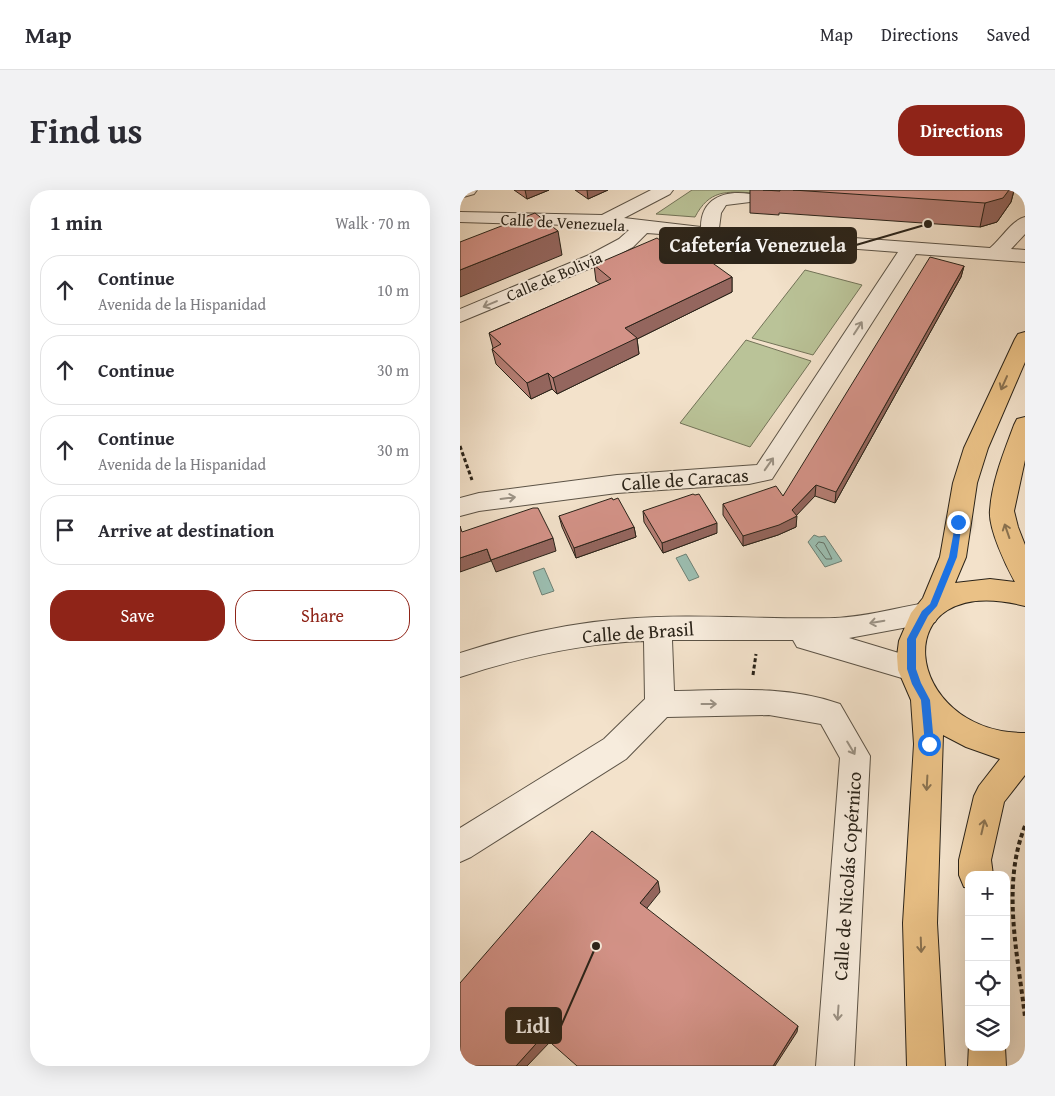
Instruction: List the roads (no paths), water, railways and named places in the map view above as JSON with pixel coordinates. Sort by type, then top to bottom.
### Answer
[{"type":"main road","points":[[976,871],[976,860],[990,796],[1025,749],[998,745],[970,735],[945,720],[926,700],[917,684],[912,669],[912,639],[929,610],[953,557],[965,482],[976,448],[1025,339]]},
{"type":"main road","points":[[1025,425],[1012,463],[1002,511],[1005,527],[1025,576]]},
{"type":"main road","points":[[929,610],[954,594],[979,588],[1007,590],[1025,595]]},
{"type":"main road","points":[[926,700],[929,744],[920,923],[926,1066]]},
{"type":"main road","points":[[986,1051],[987,1066]]},
{"type":"street","points":[[460,193],[468,190]]},
{"type":"street","name":"Calle de Bolivia","points":[[605,221],[664,190]]},
{"type":"street","points":[[711,233],[711,216],[716,204],[724,199],[744,198]]},
{"type":"street","name":"Calle de Venezuela","points":[[460,217],[605,221],[642,227],[711,233],[1025,256]]},
{"type":"street","points":[[995,253],[1007,243],[1025,222]]},
{"type":"street","name":"Calle de Bolivia","points":[[460,316],[596,259],[626,242],[642,227]]},
{"type":"street","name":"Calle de Caracas","points":[[470,504],[617,484],[764,473],[911,247]]},
{"type":"street","name":"Calle de Venezuela","points":[[995,253],[1025,266]]},
{"type":"street","name":"Calle de Brasil","points":[[460,665],[490,655],[580,636],[623,630],[708,627],[837,629],[929,610]]},
{"type":"street","name":"Calle de Brasil","points":[[759,629],[836,645],[874,659],[912,669]]},
{"type":"street","points":[[460,846],[615,749],[660,704],[658,630]]},
{"type":"street","name":"Calle de Nicolás Copérnico","points":[[660,704],[749,704],[769,702],[830,713],[856,756],[835,1066]]},
{"type":"water","points":[[814,535],[819,537],[825,536],[842,561],[825,567],[808,542]]},
{"type":"water","points":[[686,554],[699,577],[689,581],[676,558]]},
{"type":"water","points":[[544,568],[554,591],[542,595],[533,572]]},
{"type":"place","name":"Cafetería Venezuela","points":[[928,224]]},
{"type":"place","name":"Lidl","points":[[596,946]]}]
